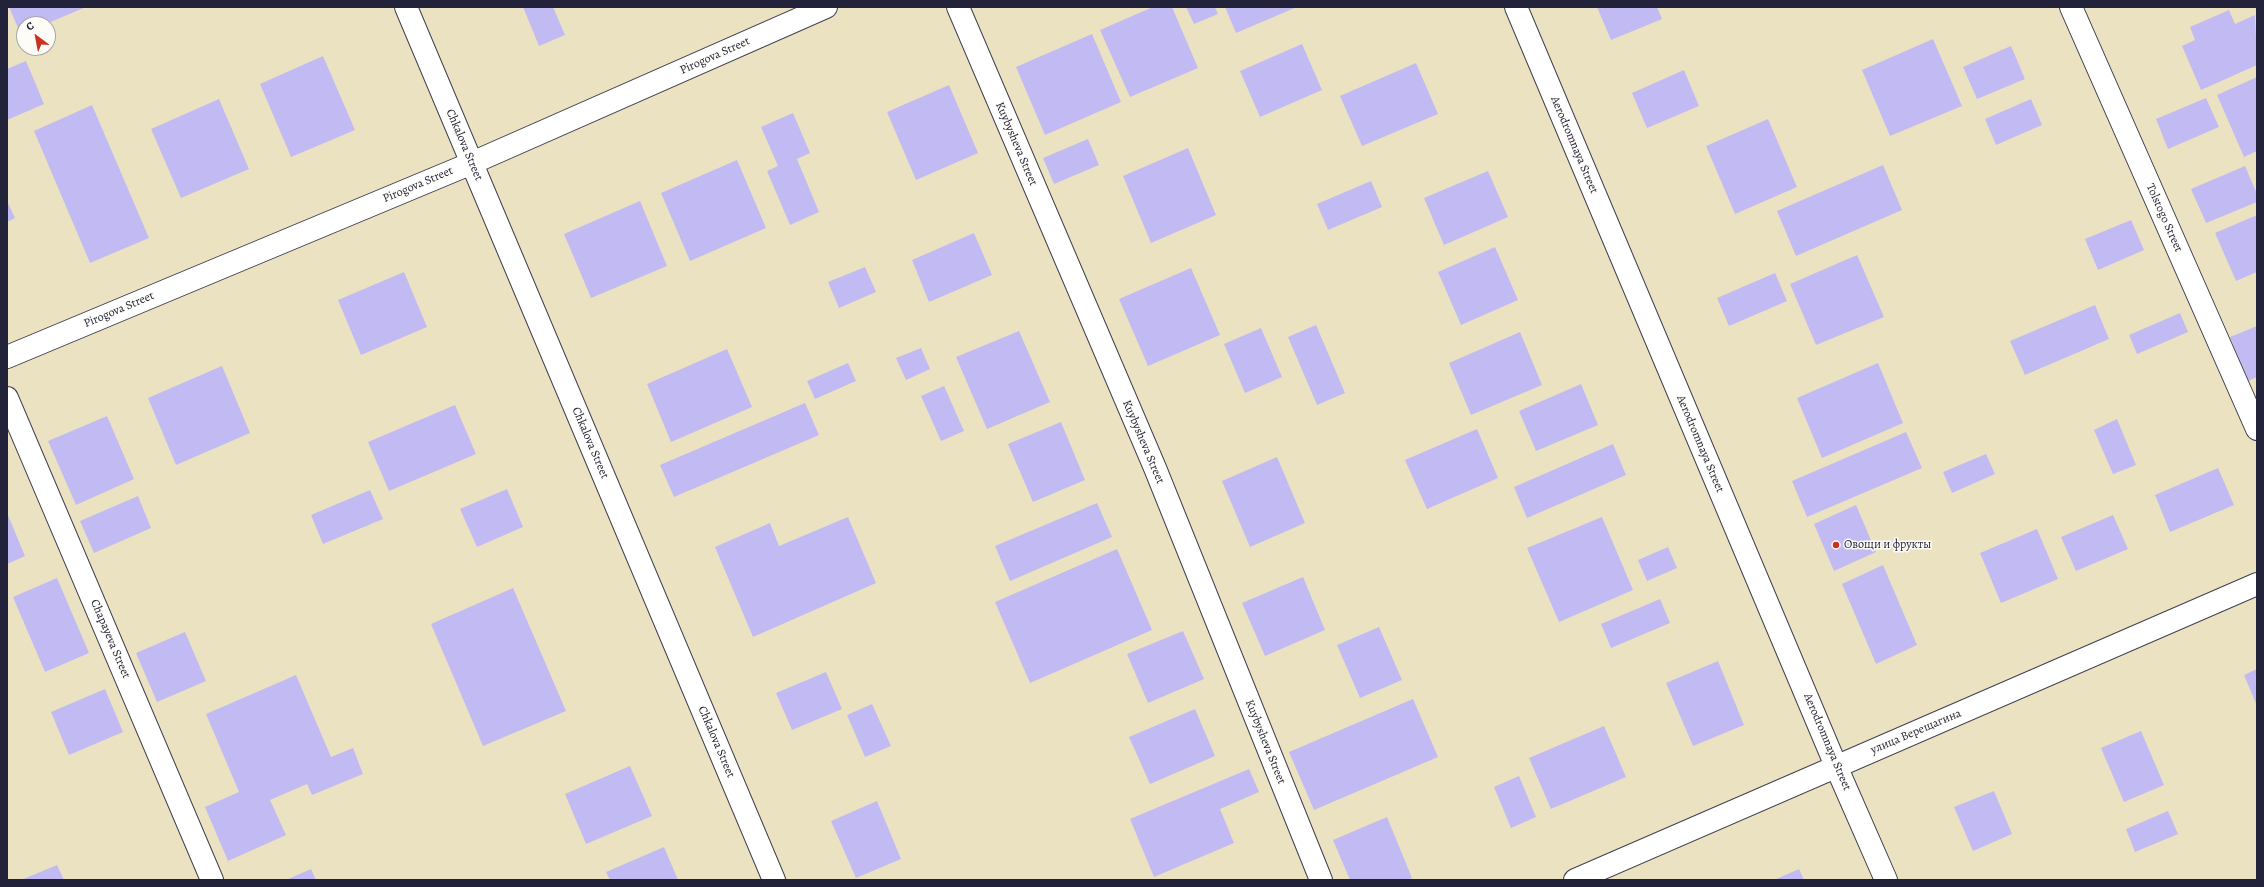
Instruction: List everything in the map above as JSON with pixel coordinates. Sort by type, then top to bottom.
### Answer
[{"type":"street","name":"Chkalova Street","points":[[406,7],[774,880]]},
{"type":"street","name":"Pirogova Street","points":[[7,357],[472,163],[826,7]]},
{"type":"street","name":"Kuybysheva Street","points":[[958,7],[1155,468],[1321,880]]},
{"type":"street","name":"Aerodromnaya Street","points":[[1516,7],[1836,766],[1886,880]]},
{"type":"street","name":"Tolstogo Street","points":[[2071,7],[2257,429]]},
{"type":"street","name":"Chapayeva Street","points":[[7,398],[212,880]]},
{"type":"street","name":"улица Верещагина","points":[[1575,880],[2257,584]]},
{"type":"building","points":[[9,7],[86,7],[56,20],[56,16],[16,16],[16,23]]},
{"type":"building","points":[[523,7],[553,7],[565,35],[539,46]]},
{"type":"building","points":[[1153,7],[1172,7],[1198,68],[1130,97],[1100,30]]},
{"type":"building","points":[[1186,7],[1215,7],[1218,14],[1194,24]]},
{"type":"building","points":[[1225,7],[1297,7],[1236,33]]},
{"type":"building","points":[[1597,7],[1657,7],[1662,19],[1611,40]]},
{"type":"building","points":[[2229,10],[2235,24],[2255,15],[2257,65],[2201,90],[2182,46],[2195,40],[2190,27]]},
{"type":"building","points":[[1092,34],[1121,102],[1045,135],[1016,67]]},
{"type":"building","points":[[1933,39],[1962,106],[1890,136],[1862,70]]},
{"type":"building","points":[[1302,44],[1322,90],[1260,117],[1240,71]]},
{"type":"building","points":[[2011,46],[2025,79],[1977,99],[1963,67]]},
{"type":"building","points":[[323,56],[355,130],[291,157],[260,84]]},
{"type":"building","points":[[26,61],[44,104],[7,120],[7,69]]},
{"type":"building","points":[[1416,63],[1438,114],[1362,146],[1340,96]]},
{"type":"building","points":[[1684,70],[1699,106],[1647,128],[1632,93]]},
{"type":"building","points":[[2257,77],[2257,151],[2244,157],[2217,95]]},
{"type":"building","points":[[949,85],[978,153],[916,180],[887,112]]},
{"type":"building","points":[[2206,98],[2219,127],[2168,149],[2156,119]]},
{"type":"building","points":[[219,99],[249,169],[181,198],[151,129]]},
{"type":"building","points":[[2031,99],[2042,125],[1996,145],[1985,119]]},
{"type":"building","points":[[92,105],[149,238],[90,263],[34,131]]},
{"type":"building","points":[[793,113],[810,153],[797,159],[819,212],[790,225],[767,171],[778,166],[761,127]]},
{"type":"building","points":[[1768,119],[1797,187],[1735,214],[1706,146]]},
{"type":"building","points":[[1088,139],[1099,165],[1054,184],[1043,158]]},
{"type":"building","points":[[1188,148],[1216,215],[1151,243],[1123,176]]},
{"type":"building","points":[[737,160],[766,228],[690,261],[661,193]]},
{"type":"building","points":[[1883,165],[1902,210],[1796,256],[1777,211]]},
{"type":"building","points":[[2245,166],[2257,194],[2257,202],[2206,223],[2191,189]]},
{"type":"building","points":[[1488,171],[1508,217],[1444,245],[1424,198]]},
{"type":"building","points":[[1371,181],[1382,207],[1328,230],[1317,204]]},
{"type":"building","points":[[7,201],[15,218],[7,222]]},
{"type":"building","points":[[640,201],[667,266],[591,298],[564,234]]},
{"type":"building","points":[[2257,215],[2257,272],[2236,281],[2215,233]]},
{"type":"building","points":[[2131,220],[2144,250],[2098,270],[2085,239]]},
{"type":"building","points":[[974,233],[992,275],[929,302],[912,260]]},
{"type":"building","points":[[1495,247],[1518,300],[1461,325],[1438,272]]},
{"type":"building","points":[[1857,255],[1884,317],[1816,345],[1790,284]]},
{"type":"building","points":[[865,267],[876,292],[839,308],[828,282]]},
{"type":"building","points":[[1191,268],[1220,335],[1148,366],[1119,299]]},
{"type":"building","points":[[404,272],[427,327],[361,355],[338,300]]},
{"type":"building","points":[[1775,273],[1787,301],[1729,326],[1717,298]]},
{"type":"building","points":[[2095,305],[2109,339],[2025,375],[2010,341]]},
{"type":"building","points":[[2180,313],[2188,332],[2137,354],[2129,335]]},
{"type":"building","points":[[1316,325],[1345,393],[1317,405],[1288,337]]},
{"type":"building","points":[[2257,326],[2257,377],[2248,381],[2230,337]]},
{"type":"building","points":[[1261,328],[1282,377],[1245,393],[1224,344]]},
{"type":"building","points":[[1019,331],[1050,402],[987,429],[956,357]]},
{"type":"building","points":[[1520,332],[1542,385],[1471,415],[1449,363]]},
{"type":"building","points":[[921,348],[930,369],[906,380],[896,358]]},
{"type":"building","points":[[727,349],[752,407],[671,442],[647,384]]},
{"type":"building","points":[[848,363],[856,381],[815,399],[807,381]]},
{"type":"building","points":[[1878,363],[1903,423],[1822,458],[1797,398]]},
{"type":"building","points":[[222,366],[250,433],[176,465],[148,398]]},
{"type":"building","points":[[1581,384],[1598,425],[1536,451],[1519,411]]},
{"type":"building","points":[[944,386],[964,431],[941,441],[921,396]]},
{"type":"building","points":[[805,403],[819,435],[674,497],[660,465]]},
{"type":"building","points":[[455,405],[476,454],[389,491],[368,442]]},
{"type":"building","points":[[107,416],[134,479],[76,505],[48,441]]},
{"type":"building","points":[[2117,419],[2136,465],[2113,474],[2094,430]]},
{"type":"building","points":[[1061,422],[1085,480],[1033,502],[1008,444]]},
{"type":"building","points":[[1477,429],[1498,478],[1427,509],[1405,460]]},
{"type":"building","points":[[1906,432],[1922,468],[1807,517],[1792,481]]},
{"type":"building","points":[[1613,444],[1626,475],[1527,518],[1514,487]]},
{"type":"building","points":[[1986,454],[1995,474],[1952,493],[1943,472]]},
{"type":"building","points":[[1277,457],[1305,523],[1250,547],[1222,481]]},
{"type":"building","points":[[2218,468],[2234,505],[2170,532],[2155,495]]},
{"type":"building","points":[[507,489],[523,527],[477,547],[460,509]]},
{"type":"building","points":[[370,490],[383,519],[323,544],[311,515]]},
{"type":"building","points":[[138,496],[151,528],[94,553],[80,521]]},
{"type":"building","points":[[1097,503],[1112,537],[1010,581],[995,546]]},
{"type":"building","points":[[1856,505],[1876,552],[1834,571],[1814,524]]},
{"type":"building","points":[[7,513],[25,556],[7,564]]},
{"type":"building","points":[[2113,515],[2128,549],[2076,571],[2061,537]]},
{"type":"building","points":[[848,517],[876,583],[753,637],[715,547],[770,523],[779,546]]},
{"type":"building","points":[[1602,517],[1633,590],[1559,622],[1527,548]]},
{"type":"building","points":[[2037,529],[2058,579],[2001,603],[1980,553]]},
{"type":"building","points":[[1668,547],[1677,568],[1647,581],[1638,560]]},
{"type":"building","points":[[1117,549],[1152,630],[1030,683],[995,602]]},
{"type":"building","points":[[1883,565],[1917,645],[1876,664],[1842,584]]},
{"type":"building","points":[[1303,577],[1325,630],[1265,656],[1242,603]]},
{"type":"building","points":[[57,578],[89,653],[45,672],[13,597]]},
{"type":"building","points":[[513,588],[566,711],[483,746],[431,624]]},
{"type":"building","points":[[1660,599],[1670,623],[1611,648],[1601,624]]},
{"type":"building","points":[[1379,627],[1402,680],[1360,698],[1337,645]]},
{"type":"building","points":[[1183,631],[1204,679],[1148,703],[1127,654]]},
{"type":"building","points":[[185,632],[206,681],[157,702],[136,653]]},
{"type":"building","points":[[1718,661],[1744,725],[1693,746],[1666,683]]},
{"type":"building","points":[[2257,669],[2257,706],[2244,675]]},
{"type":"building","points":[[826,672],[842,709],[792,730],[776,693]]},
{"type":"building","points":[[296,675],[331,757],[353,748],[363,774],[312,795],[307,784],[270,800],[286,835],[228,861],[205,807],[239,792],[206,714]]},
{"type":"building","points":[[105,689],[123,732],[69,755],[51,712]]},
{"type":"building","points":[[1413,699],[1438,757],[1314,810],[1289,752]]},
{"type":"building","points":[[872,704],[891,746],[865,757],[847,715]]},
{"type":"building","points":[[1195,709],[1215,756],[1150,784],[1129,737]]},
{"type":"building","points":[[1604,726],[1626,777],[1551,809],[1529,758]]},
{"type":"building","points":[[2141,731],[2164,785],[2124,802],[2101,748]]},
{"type":"building","points":[[630,766],[652,816],[586,844],[565,794]]},
{"type":"building","points":[[1249,769],[1259,792],[1220,809],[1234,843],[1154,877],[1130,819]]},
{"type":"building","points":[[1519,776],[1536,817],[1511,828],[1494,787]]},
{"type":"building","points":[[1994,791],[2012,834],[1973,851],[1954,807]]},
{"type":"building","points":[[877,801],[901,859],[856,878],[831,821]]},
{"type":"building","points":[[2168,811],[2178,834],[2135,852],[2126,829]]},
{"type":"building","points":[[1387,817],[1412,878],[1407,880],[1350,880],[1333,840]]},
{"type":"building","points":[[664,847],[678,880],[610,880],[606,872]]},
{"type":"building","points":[[57,865],[64,880],[21,880]]},
{"type":"building","points":[[311,869],[316,880],[286,880]]},
{"type":"building","points":[[1799,869],[1804,880],[1774,880]]},
{"type":"place","name":"Овощи и фрукты","points":[[1836,545]]}]
